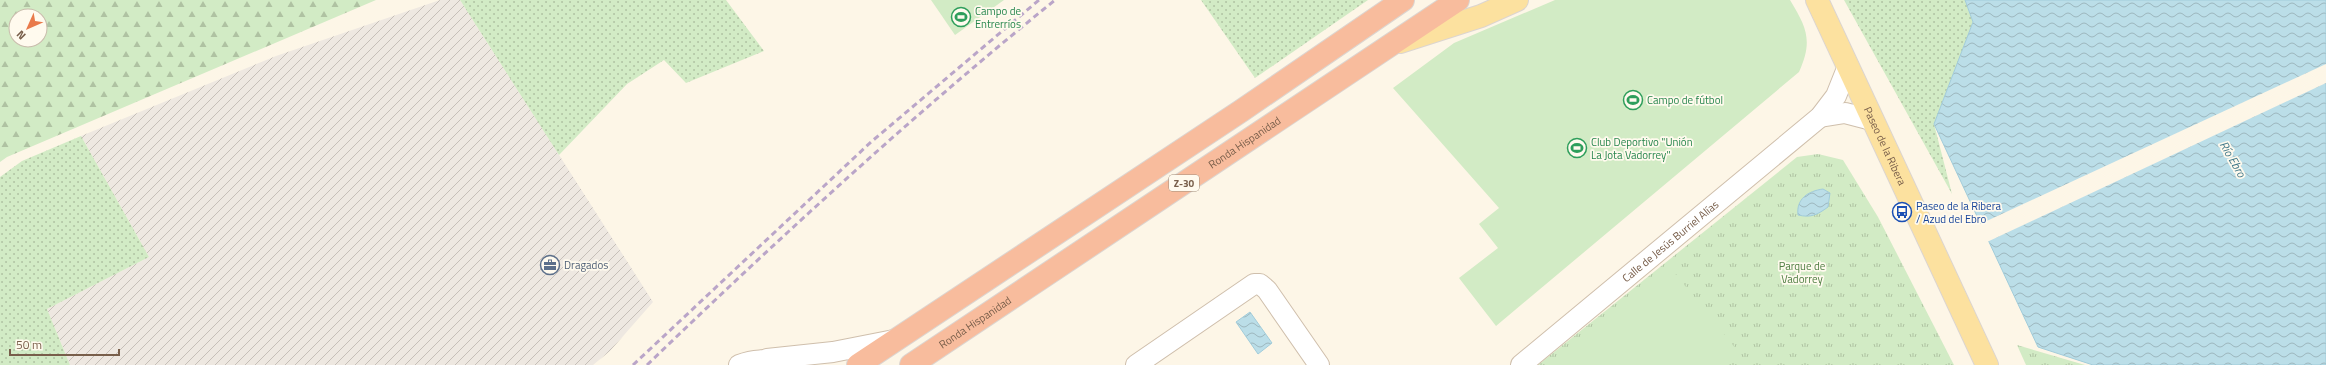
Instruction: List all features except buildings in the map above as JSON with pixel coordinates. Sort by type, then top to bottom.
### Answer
[{"type":"highway","name":"Z-30","points":[[858,365],[1240,111],[1403,0]]},
{"type":"highway","name":"Ronda Hispanidad","points":[[911,365],[1458,0]]},
{"type":"main road","points":[[1390,45],[1481,16],[1517,0]]},
{"type":"main road","name":"Paseo de la Ribera","points":[[1817,5],[1848,66],[1987,365]]},
{"type":"street","name":"Calle de Jesús Burriel Alías","points":[[1520,365],[1820,117],[1836,96],[1848,66]]},
{"type":"street","points":[[1820,117],[1845,113],[1872,120]]},
{"type":"street","points":[[1136,365],[1254,284],[1260,284],[1267,290],[1319,365]]},
{"type":"street","points":[[739,365],[752,360],[774,362],[896,340]]},
{"type":"shaded area","points":[[440,0],[460,0],[653,302],[610,351],[593,365],[70,365],[47,309],[149,257],[81,136],[276,56]]},
{"type":"green space","points":[[0,0],[376,0],[7,157],[0,162]]},
{"type":"green space","points":[[460,0],[726,0],[764,51],[686,83],[664,60],[627,84],[559,155]]},
{"type":"green space","name":"Campo de Entrerríos","points":[[931,0],[1004,0],[955,35]]},
{"type":"green space","points":[[1201,0],[1368,0],[1255,78]]},
{"type":"green space","name":"Club Deportivo \"Unión La Jota Vadorrey\"","points":[[1555,0],[1790,0],[1804,27],[1807,43],[1806,52],[1799,72],[1496,326],[1459,278],[1498,248],[1479,224],[1499,208],[1393,88],[1454,43]]},
{"type":"green space","points":[[1844,0],[1965,0],[1973,22],[1934,124],[1952,194]]},
{"type":"green space","points":[[81,136],[149,257],[47,309],[70,365],[0,365],[0,177],[22,161]]},
{"type":"green space","name":"Parque de Vadorrey","points":[[1818,154],[1843,160],[1878,217],[1954,365],[1538,365],[1797,157]]},
{"type":"green space","points":[[1673,271],[1740,354],[1726,365],[1554,365]]},
{"type":"green space","points":[[2017,345],[2085,365],[2026,365]]},
{"type":"water","name":"Río Ebro","points":[[1965,0],[2326,0],[2326,365],[2093,365],[2038,347],[1934,124],[1973,22]]},
{"type":"water","points":[[1823,189],[1830,193],[1828,207],[1814,215],[1798,215],[1801,200],[1812,192]]},
{"type":"water","points":[[1250,312],[1272,343],[1258,354],[1236,322]]},
{"type":"pier","points":[[2326,64],[2326,83],[1987,242],[1978,225]]},
{"type":"railway","points":[[633,365],[871,142],[1039,0]]},
{"type":"railway","points":[[647,365],[847,178],[1002,43],[1055,0]]},
{"type":"place","name":"Campo de Entrerríos","points":[[961,17]]},
{"type":"place","name":"Campo de fútbol","points":[[1633,100]]},
{"type":"place","name":"Club Deportivo \"Unión La Jota Vadorrey\"","points":[[1577,148]]},
{"type":"place","name":"Paseo de la Ribera / Azud del Ebro","points":[[1902,212]]},
{"type":"place","name":"Dragados","points":[[550,265]]}]
